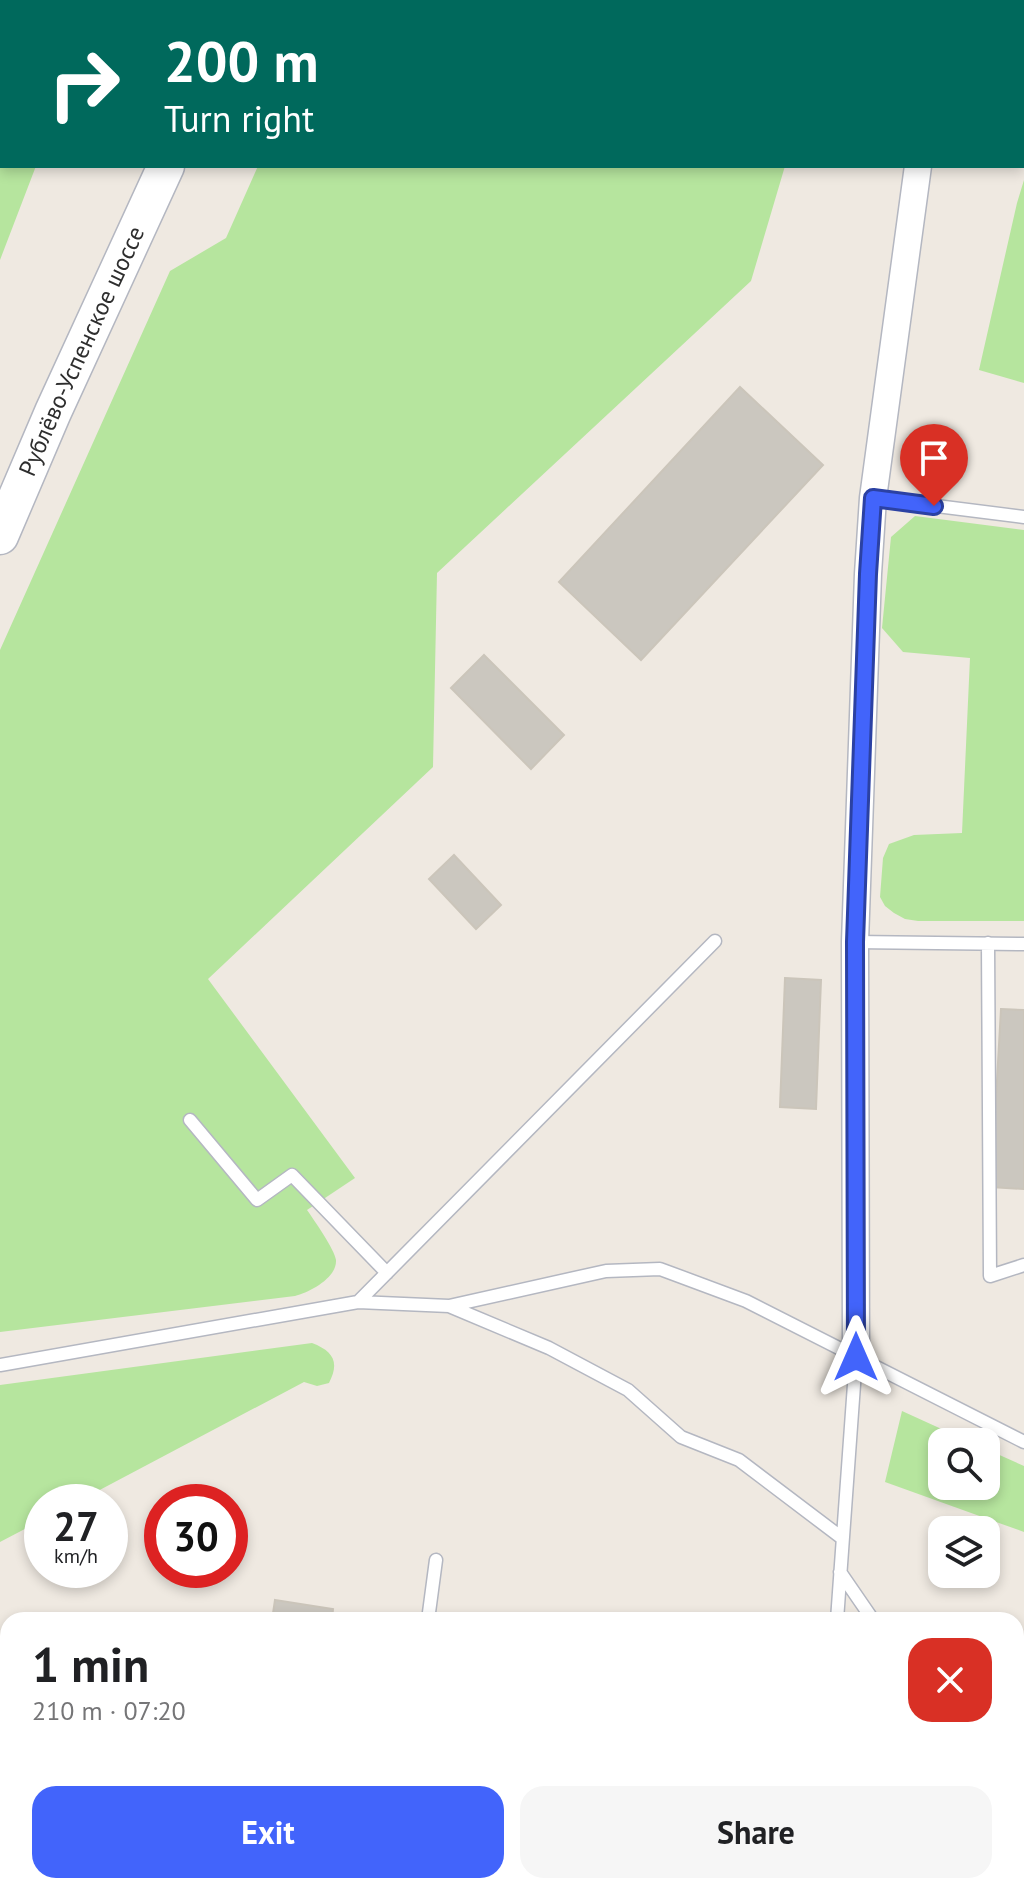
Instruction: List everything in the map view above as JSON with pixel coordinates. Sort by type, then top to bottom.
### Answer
[{"type":"main road","name":"Рублёво-Успенское шоссе","points":[[0,536],[165,168]]},
{"type":"street","points":[[856,1357],[855,942],[868,574],[873,498],[918,168]]},
{"type":"lane","points":[[873,498],[1024,517]]},
{"type":"lane","points":[[358,1302],[715,941]]},
{"type":"lane","points":[[855,942],[1024,944]]},
{"type":"lane","points":[[988,943],[990,1276],[1024,1265]]},
{"type":"lane","points":[[190,1120],[257,1200],[292,1175],[387,1273]]},
{"type":"lane","points":[[0,1365],[358,1302],[449,1306],[606,1271],[660,1269],[746,1301],[1024,1442]]},
{"type":"lane","points":[[449,1306],[549,1348],[628,1390],[681,1437],[739,1460],[842,1538]]},
{"type":"lane","points":[[838,1612],[856,1357]]},
{"type":"lane","points":[[429,1612],[436,1560]]},
{"type":"lane","points":[[840,1572],[868,1612]]},
{"type":"green space","points":[[0,168],[35,168],[0,260]]},
{"type":"green space","points":[[257,168],[784,168],[751,281],[437,573],[433,767],[208,979],[355,1178],[307,1210],[335,1255],[332,1273],[315,1288],[295,1296],[0,1332],[0,650],[170,271],[226,238]]},
{"type":"green space","points":[[1024,180],[1024,383],[979,370]]},
{"type":"green space","points":[[915,516],[1024,530],[1024,921],[905,919],[885,906],[880,897],[883,858],[889,844],[914,835],[962,833],[970,658],[903,652],[882,628],[891,537]]},
{"type":"green space","points":[[312,1343],[330,1354],[334,1363],[329,1383],[317,1386],[304,1382],[111,1484],[24,1484],[24,1529],[0,1542],[0,1385]]},
{"type":"green space","points":[[902,1411],[939,1428],[928,1428],[928,1497],[885,1482]]},
{"type":"green space","points":[[1000,1455],[1024,1466],[1024,1532],[1000,1523],[1000,1516],[980,1516],[935,1500],[1000,1500]]},
{"type":"building","points":[[740,387],[823,465],[641,660],[559,582]]},
{"type":"building","points":[[484,655],[564,735],[531,769],[451,688]]},
{"type":"building","points":[[454,855],[501,905],[476,929],[429,879]]},
{"type":"building","points":[[785,978],[821,980],[816,1109],[780,1107]]},
{"type":"building","points":[[1001,1009],[1024,1010],[1024,1189],[991,1187]]},
{"type":"building","points":[[275,1600],[333,1609],[333,1612],[273,1612]]},
{"type":"route","points":[[856,1357],[855,942],[873,498],[934,506]]}]
